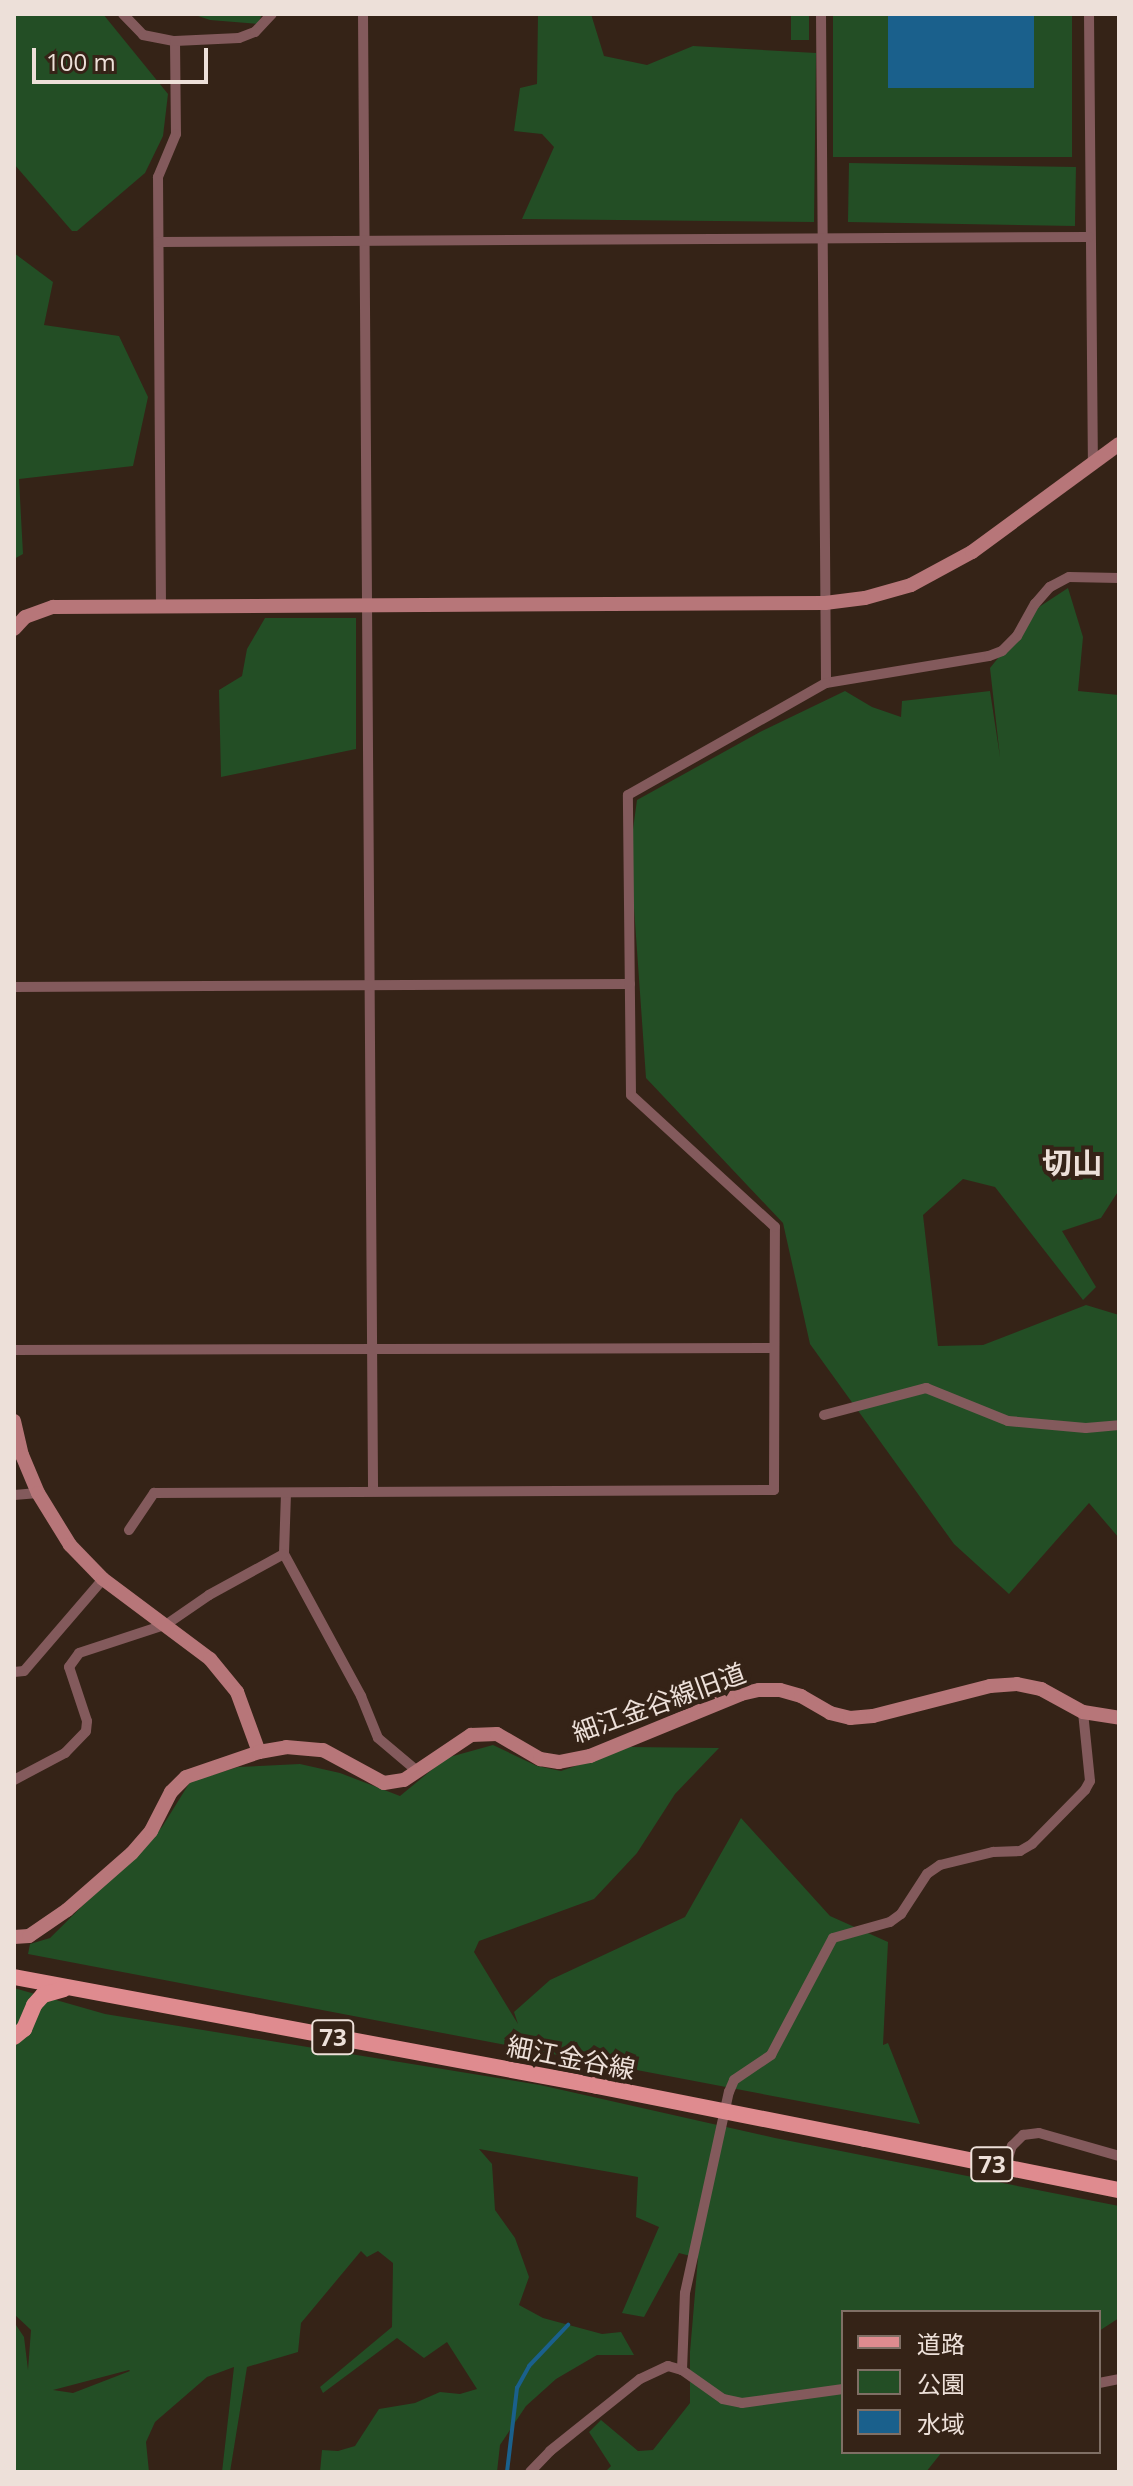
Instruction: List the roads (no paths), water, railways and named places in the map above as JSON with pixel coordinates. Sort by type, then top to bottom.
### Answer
[{"type":"main road","points":[[14,1962],[37,1981]]},
{"type":"main road","points":[[14,1979],[29,1993],[34,2005]]},
{"type":"main road","name":"細江金谷線","points":[[14,1979],[597,2086],[1119,2190]]},
{"type":"main road","points":[[14,2037],[24,2029],[34,2005],[43,1995],[69,1988]]},
{"type":"street","points":[[123,14],[143,35],[175,41],[239,38],[255,32],[272,14]]},
{"type":"street","points":[[363,14],[373,1491]]},
{"type":"street","points":[[821,14],[826,683]]},
{"type":"street","points":[[1089,14],[1093,463]]},
{"type":"street","points":[[161,607],[158,177],[176,134],[175,41]]},
{"type":"street","points":[[159,242],[1089,237]]},
{"type":"street","points":[[14,629],[25,617],[53,607],[825,603],[865,598],[911,585],[972,552],[1119,444]]},
{"type":"street","points":[[129,1530],[154,1493],[774,1490],[775,1227],[631,1095],[628,795],[826,683],[1002,651],[1050,587],[1069,577],[1119,578]]},
{"type":"street","points":[[14,987],[630,984]]},
{"type":"street","points":[[14,1350],[774,1348]]},
{"type":"street","points":[[824,1415],[926,1388],[1008,1421],[1086,1428],[1119,1425]]},
{"type":"street","points":[[14,1421],[22,1455],[38,1493],[70,1545],[103,1579],[210,1659],[237,1692],[259,1752]]},
{"type":"street","points":[[14,1495],[38,1493]]},
{"type":"street","points":[[286,1493],[284,1554],[361,1696],[378,1738],[417,1771]]},
{"type":"street","points":[[14,1780],[65,1753],[86,1731],[87,1721],[69,1667],[79,1653],[167,1624],[209,1595],[284,1554]]},
{"type":"street","points":[[14,1672],[24,1671],[103,1579]]},
{"type":"street","name":"細江金谷線旧道","points":[[14,1937],[29,1936],[67,1910],[132,1853],[151,1831],[171,1792],[186,1777],[259,1752],[286,1747],[323,1750],[384,1783],[404,1780],[471,1735],[497,1734],[540,1759],[559,1762],[590,1756],[741,1694],[759,1690],[801,1696],[830,1713],[850,1718],[990,1686],[1017,1684],[1041,1689],[1083,1712],[1119,1718]]},
{"type":"street","points":[[682,2370],[685,2293],[734,2080],[771,2055],[833,1938],[890,1922],[901,1914],[927,1874],[940,1865],[993,1852],[1020,1851],[1032,1844],[1085,1790],[1090,1781],[1083,1712]]},
{"type":"street","points":[[1005,2167],[1012,2146],[1023,2135],[1039,2133],[1119,2156]]},
{"type":"street","points":[[530,2472],[550,2451],[640,2379],[668,2366],[682,2370],[723,2399],[742,2403],[841,2389]]},
{"type":"water","points":[[888,14],[1034,14],[1034,88],[888,88]]},
{"type":"waterway","points":[[507,2472],[517,2388],[529,2366],[568,2325]]},
{"type":"district","name":"切山","points":[[1072,1163]]}]
